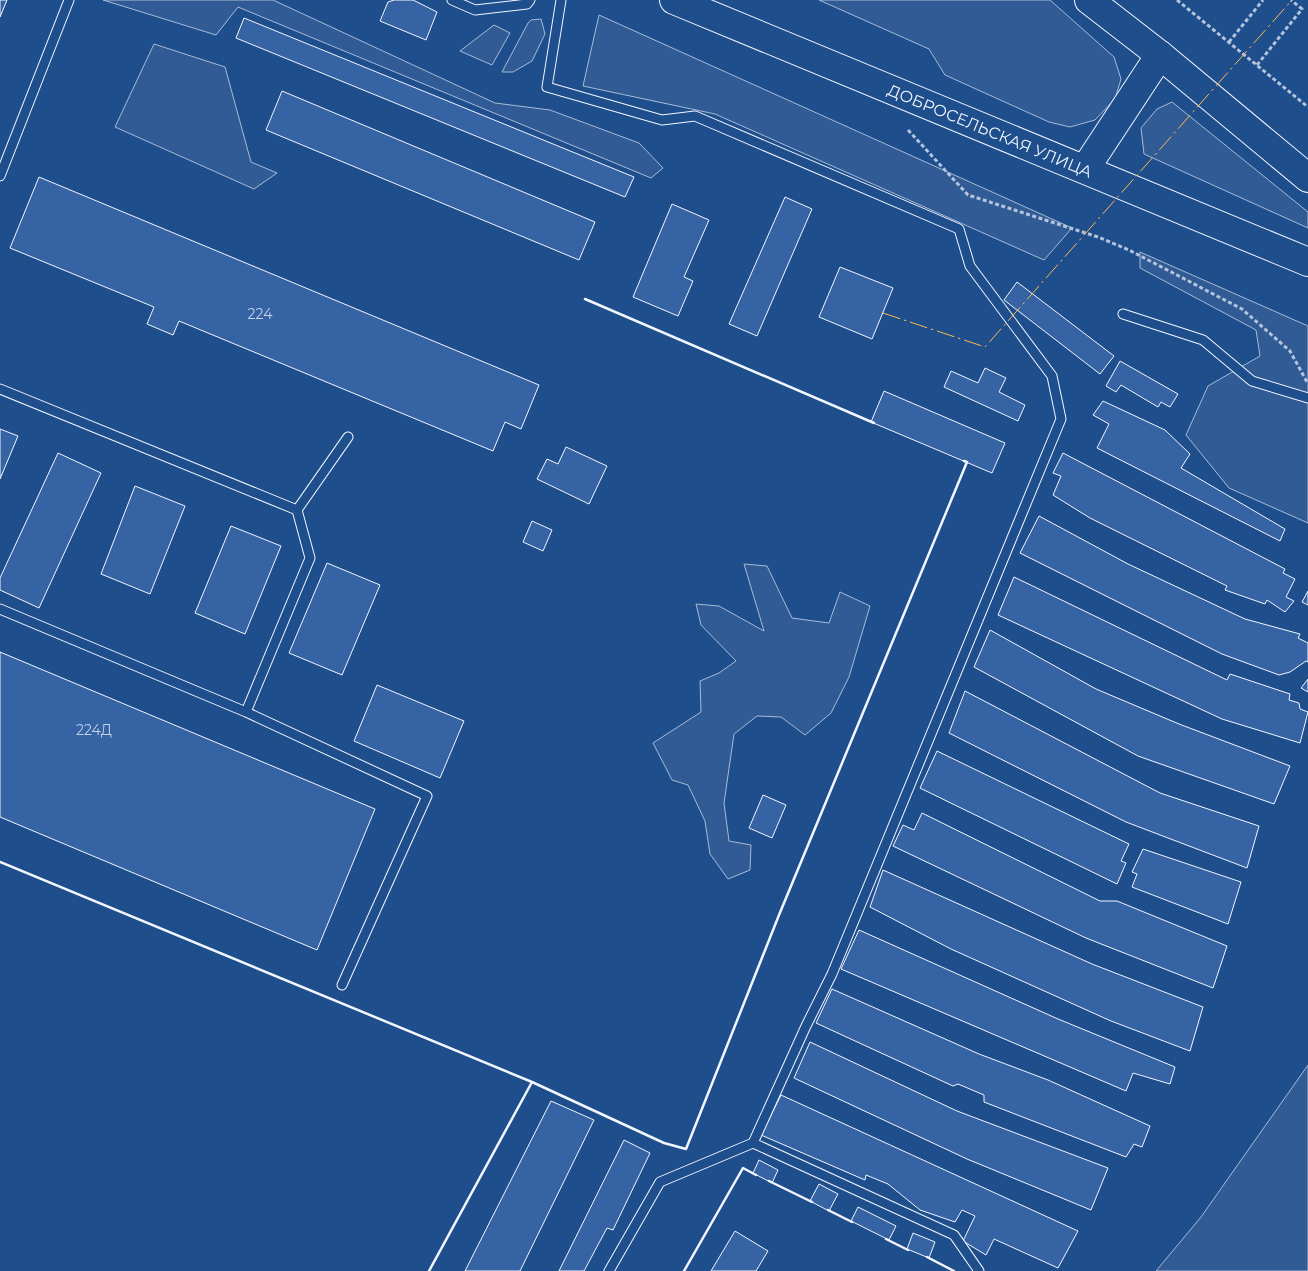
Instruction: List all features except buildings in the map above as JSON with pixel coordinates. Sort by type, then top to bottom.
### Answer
[{"type":"main road","name":"ДОБРОСЕЛЬСКАЯ УЛИЦА","points":[[674,0],[1308,262]]},
{"type":"main road","points":[[1089,0],[1160,54],[1308,178]]},
{"type":"main road","points":[[1105,0],[1160,54]]},
{"type":"main road","points":[[1085,169],[1160,54]]},
{"type":"lane","points":[[0,176],[69,0]]},
{"type":"lane","points":[[452,0],[475,10],[527,4],[530,0]]},
{"type":"lane","points":[[561,0],[547,87],[662,120],[694,116],[959,230],[970,266],[1052,376],[1061,419],[832,974],[806,1026],[753,1143],[660,1182],[609,1271]]},
{"type":"lane","points":[[1123,314],[1203,340],[1252,381],[1308,398]]},
{"type":"lane","points":[[0,388],[297,510]]},
{"type":"lane","points":[[297,510],[348,437]]},
{"type":"lane","points":[[246,712],[310,558],[297,510]]},
{"type":"lane","points":[[0,609],[246,712],[427,796],[342,985]]},
{"type":"lane","points":[[753,1143],[954,1235],[979,1271]]},
{"type":"path","points":[[1177,0],[1308,107]]},
{"type":"path","points":[[1229,42],[1263,0]]},
{"type":"path","points":[[1257,65],[1302,9],[1291,0]]},
{"type":"path","points":[[908,130],[968,194],[1106,240],[1242,309],[1290,351],[1308,383]]},
{"type":"shaded area","points":[[103,0],[273,0],[495,103],[550,110],[639,143],[663,168],[651,178],[238,7],[216,35]]},
{"type":"shaded area","points":[[819,0],[1050,0],[1114,57],[1121,79],[1115,99],[1095,120],[1070,127],[1049,122],[945,75],[929,49]]},
{"type":"shaded area","points":[[599,15],[1072,228],[1044,260],[715,114],[583,86]]},
{"type":"shaded area","points":[[541,19],[545,34],[532,61],[513,72],[502,72],[528,23],[531,20]]},
{"type":"shaded area","points":[[494,25],[510,33],[492,65],[460,51]]},
{"type":"shaded area","points":[[154,44],[225,67],[251,162],[277,173],[254,189],[115,127]]},
{"type":"shaded area","points":[[1172,102],[1308,212],[1308,228],[1144,154],[1141,128],[1157,109]]},
{"type":"shaded area","points":[[1140,252],[1308,326],[1308,523],[1229,488],[1186,435],[1208,386],[1260,356],[1256,330],[1140,268]]},
{"type":"shaded area","points":[[744,564],[767,566],[792,618],[829,623],[840,592],[870,606],[849,677],[831,713],[805,735],[781,717],[757,716],[734,734],[724,803],[729,841],[751,845],[750,870],[728,879],[710,854],[705,821],[688,785],[672,780],[653,743],[701,712],[700,681],[719,673],[736,661],[701,625],[696,604],[719,606],[764,631]]},
{"type":"shaded area","points":[[1308,1065],[1308,1271],[1156,1271],[1201,1217]]},
{"type":"wall","points":[[585,299],[874,423]]},
{"type":"wall","points":[[532,1082],[664,1143],[686,1149],[779,915],[967,462],[964,461]]},
{"type":"wall","points":[[0,862],[532,1082],[429,1271]]},
{"type":"wall","points":[[684,1271],[743,1168],[756,1175]]},
{"type":"wall","points":[[769,1181],[812,1202]]},
{"type":"wall","points":[[828,1210],[852,1222]]},
{"type":"wall","points":[[886,1239],[908,1250]]},
{"type":"wall","points":[[927,1257],[954,1271]]},
{"type":"power","points":[[883,313],[985,347],[1292,0]]}]
